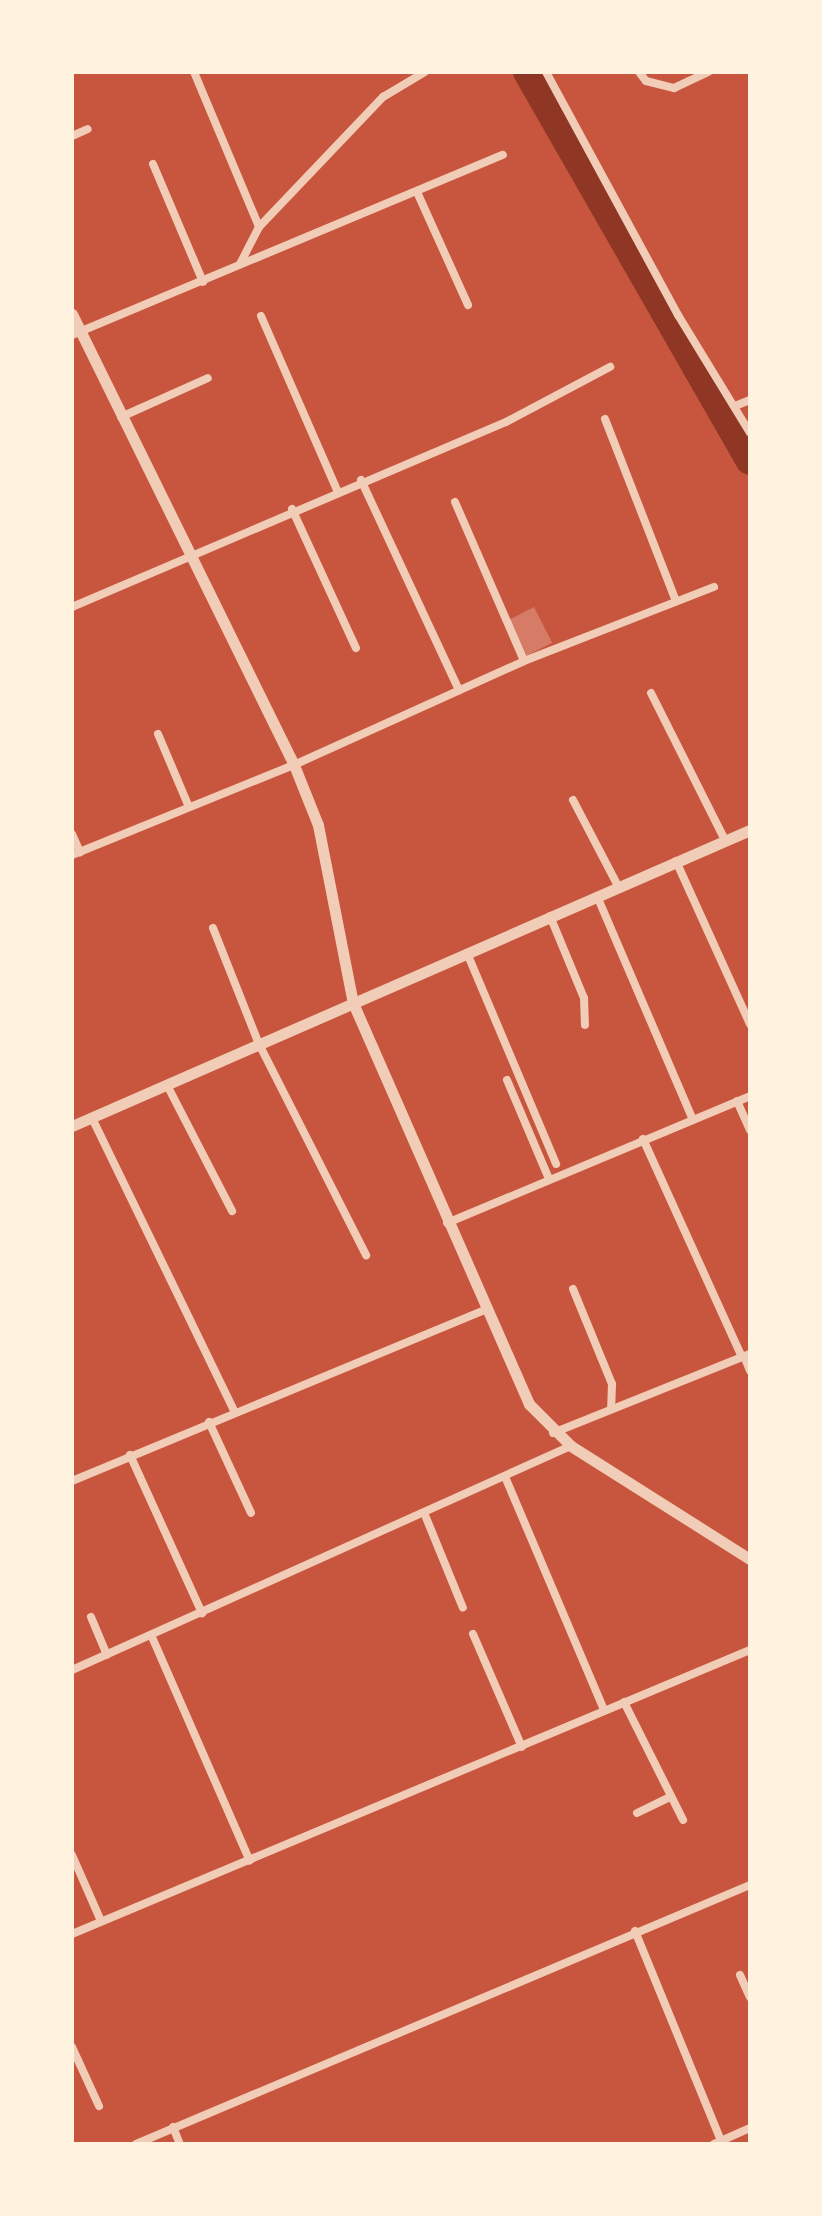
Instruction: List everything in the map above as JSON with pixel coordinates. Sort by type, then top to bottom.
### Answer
[{"type":"street","points":[[194,72],[259,227]]},
{"type":"street","points":[[240,265],[259,227],[383,97],[425,72]]},
{"type":"street","points":[[546,72],[678,315],[750,433]]},
{"type":"street","points":[[639,72],[646,81],[674,88],[708,72]]},
{"type":"street","points":[[72,136],[88,129]]},
{"type":"street","points":[[76,334],[503,155]]},
{"type":"street","points":[[153,164],[203,282]]},
{"type":"street","points":[[417,192],[468,305]]},
{"type":"street","points":[[72,314],[76,334],[121,417],[294,765],[318,825],[353,1003],[524,1395],[553,1433],[750,1559]]},
{"type":"street","points":[[261,316],[337,490]]},
{"type":"street","points":[[72,607],[292,509],[506,422],[610,367]]},
{"type":"street","points":[[121,417],[208,378]]},
{"type":"street","points":[[735,406],[750,400]]},
{"type":"street","points":[[605,419],[676,601]]},
{"type":"street","points":[[361,480],[459,690]]},
{"type":"street","points":[[455,502],[524,661]]},
{"type":"street","points":[[292,509],[356,648]]},
{"type":"street","points":[[72,834],[76,853],[294,765],[524,661],[714,587]]},
{"type":"street","points":[[651,693],[725,840]]},
{"type":"street","points":[[158,734],[189,807]]},
{"type":"street","points":[[573,800],[618,886]]},
{"type":"street","points":[[72,1126],[750,830]]},
{"type":"street","points":[[676,861],[750,1024]]},
{"type":"street","points":[[597,896],[692,1118]]},
{"type":"street","points":[[550,916],[584,998],[585,1025]]},
{"type":"street","points":[[213,928],[259,1044],[366,1255]]},
{"type":"street","points":[[467,953],[556,1164]]},
{"type":"street","points":[[507,1080],[549,1179]]},
{"type":"street","points":[[167,1085],[232,1211]]},
{"type":"street","points":[[447,1223],[750,1096]]},
{"type":"street","points":[[737,1101],[750,1130]]},
{"type":"street","points":[[92,1118],[235,1412]]},
{"type":"street","points":[[643,1139],[750,1371]]},
{"type":"street","points":[[573,1289],[612,1384],[611,1409]]},
{"type":"street","points":[[72,1481],[487,1309]]},
{"type":"street","points":[[553,1433],[745,1356]]},
{"type":"street","points":[[209,1422],[251,1513]]},
{"type":"street","points":[[72,1670],[506,1479],[571,1446]]},
{"type":"street","points":[[130,1455],[202,1613]]},
{"type":"street","points":[[506,1479],[604,1710]]},
{"type":"street","points":[[425,1515],[463,1608]]},
{"type":"street","points":[[91,1617],[107,1655]]},
{"type":"street","points":[[473,1634],[522,1747]]},
{"type":"street","points":[[152,1637],[250,1861]]},
{"type":"street","points":[[72,1934],[750,1650]]},
{"type":"street","points":[[624,1702],[683,1820]]},
{"type":"street","points":[[637,1813],[670,1797]]},
{"type":"street","points":[[72,1855],[101,1921]]},
{"type":"street","points":[[136,2144],[750,1885]]},
{"type":"street","points":[[635,1931],[717,2142],[750,2128]]},
{"type":"street","points":[[740,1975],[750,1997]]},
{"type":"street","points":[[72,2047],[99,2106]]},
{"type":"street","points":[[173,2127],[180,2144]]},
{"type":"building","points":[[534,607],[552,643],[526,656],[508,620]]},
{"type":"waterway","points":[[527,72],[750,461]]}]
